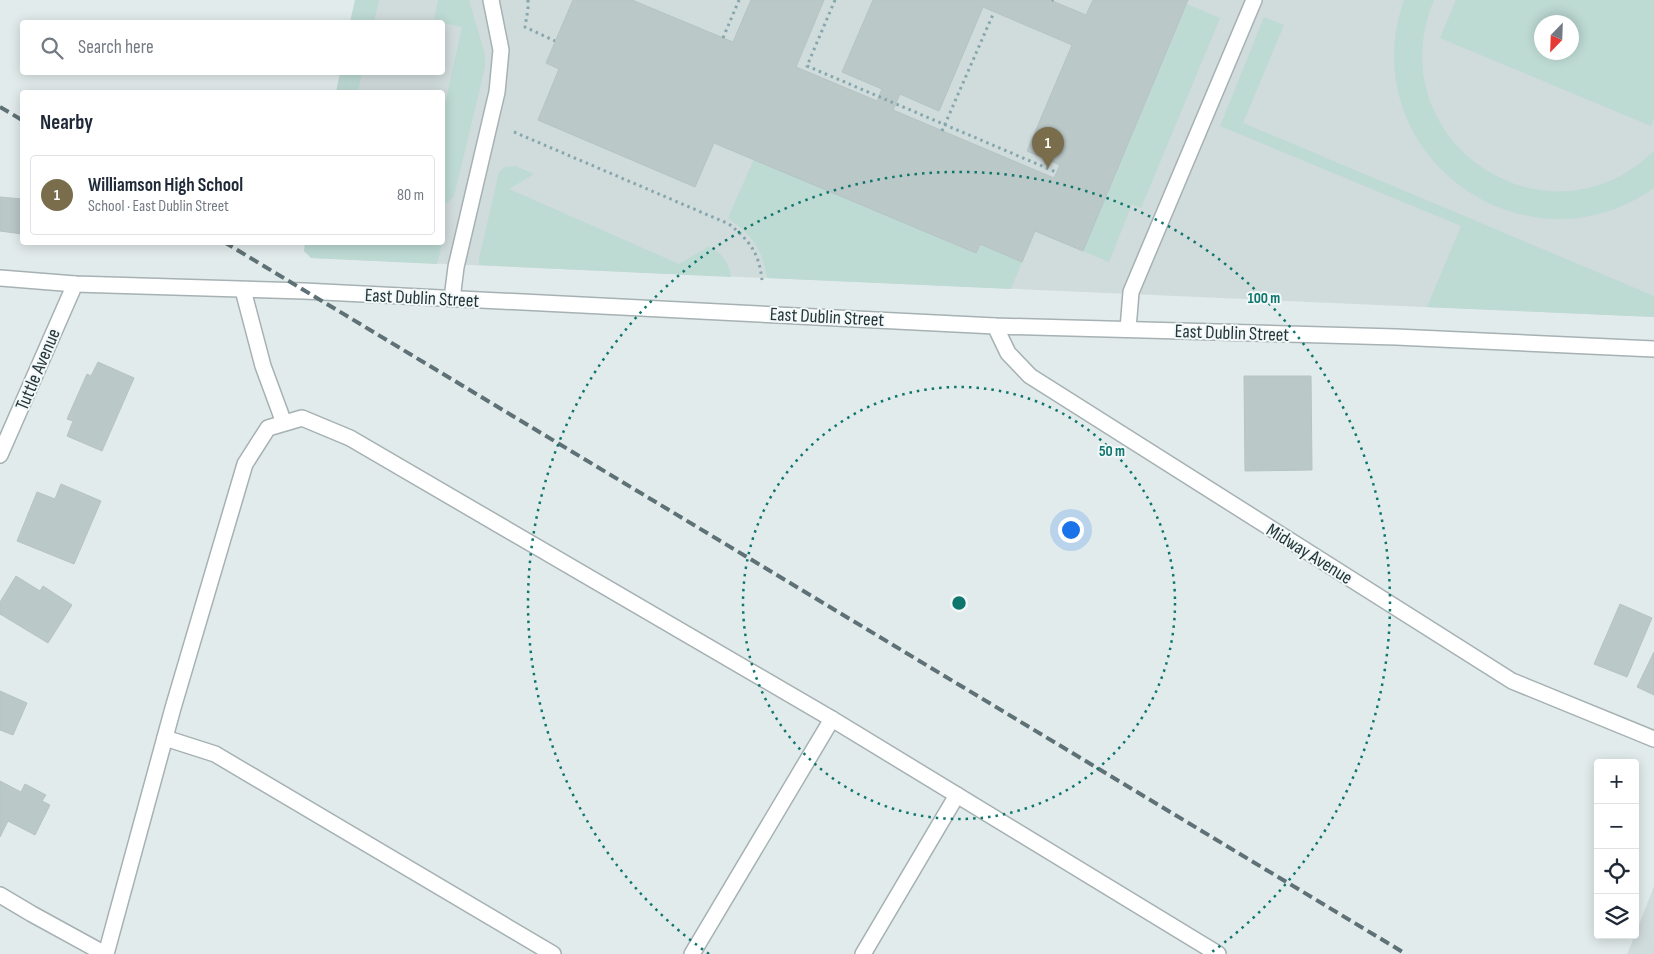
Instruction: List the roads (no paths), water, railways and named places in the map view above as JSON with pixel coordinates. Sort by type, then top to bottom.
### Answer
[{"type":"street","points":[[452,299],[456,267],[497,92],[500,50],[491,0]]},
{"type":"street","points":[[1128,329],[1131,292],[1254,0]]},
{"type":"street","name":"East Dublin Street","points":[[0,278],[74,284],[304,291],[995,326],[1396,337],[1654,349]]},
{"type":"street","name":"Tuttle Avenue","points":[[0,455],[74,284]]},
{"type":"street","points":[[243,290],[263,366],[284,424]]},
{"type":"street","name":"Midway Avenue","points":[[995,326],[1008,353],[1030,376],[1512,681],[1654,739]]},
{"type":"street","points":[[0,895],[105,954],[165,738],[245,464],[268,428],[302,418],[350,438],[832,719],[1218,954]]},
{"type":"street","points":[[692,954],[832,719]]},
{"type":"street","points":[[165,738],[215,754],[553,954]]},
{"type":"street","points":[[863,954],[957,795]]},
{"type":"railway","points":[[0,107],[20,119]]},
{"type":"railway","points":[[229,245],[1406,954]]},
{"type":"place","name":"Williamson High School","points":[[1048,168]]}]
